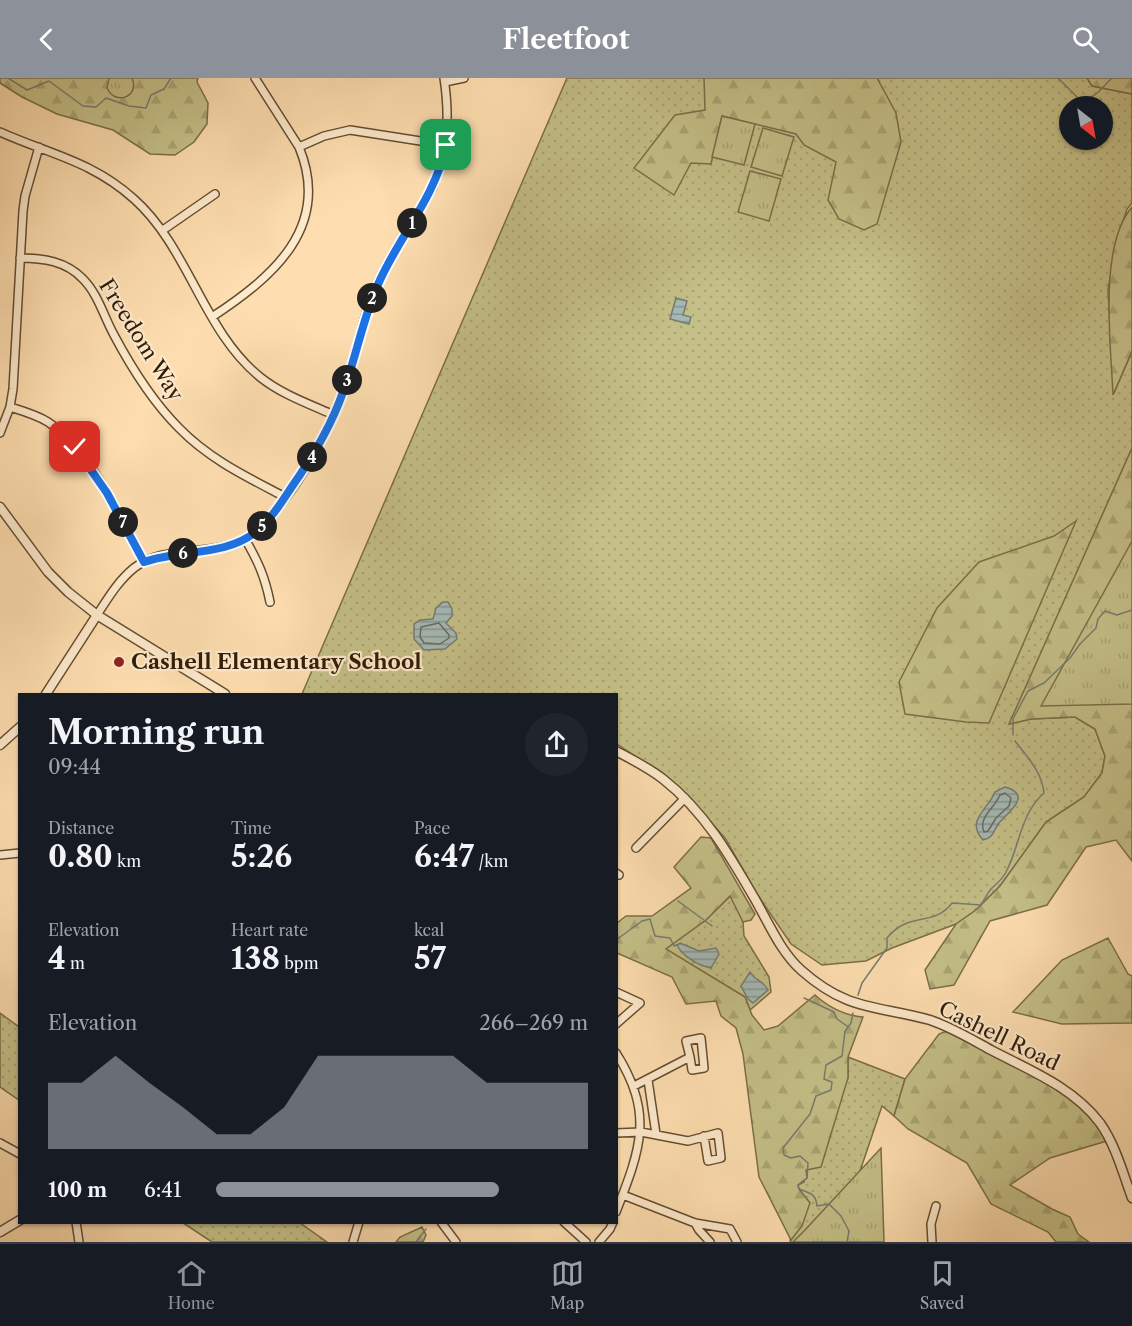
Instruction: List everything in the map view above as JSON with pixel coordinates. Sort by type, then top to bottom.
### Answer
[{"type":"street","points":[[212,317],[261,282],[285,256],[299,235],[307,215],[310,192],[308,174],[299,147],[255,78]]},
{"type":"street","points":[[47,693],[123,578],[144,562],[168,555],[221,548],[244,539],[265,523],[313,456],[334,415],[347,381],[373,295],[389,262],[432,189],[443,161],[448,121],[444,80],[464,78]]},
{"type":"street","points":[[299,147],[324,136],[350,130],[446,145]]},
{"type":"street","points":[[0,132],[78,162],[113,181],[142,206],[163,230],[212,317],[242,358],[261,378],[334,415]]},
{"type":"street","points":[[0,433],[10,407],[25,196],[39,147]]},
{"type":"street","points":[[163,230],[215,194]]},
{"type":"street","name":"Freedom Way","points":[[20,258],[54,261],[68,267],[83,279],[92,291],[131,364],[177,427],[221,463],[285,497]]},
{"type":"street","points":[[10,407],[46,421],[75,447],[107,493],[144,562]]},
{"type":"street","points":[[0,507],[48,572],[68,592],[97,615],[223,693]]},
{"type":"street","points":[[244,539],[260,564],[270,602]]},
{"type":"street","points":[[0,745],[18,730]]},
{"type":"street","name":"Cashell Road","points":[[618,752],[663,779],[708,823],[725,847],[775,935],[799,968],[837,997],[862,1006],[931,1021],[951,1029],[1065,1090],[1086,1107],[1100,1123],[1110,1140],[1132,1198]]},
{"type":"street","points":[[636,848],[685,798]]},
{"type":"street","points":[[0,855],[18,853]]},
{"type":"street","points":[[618,994],[640,1003],[618,1022]]},
{"type":"street","points":[[701,1038],[704,1068],[692,1071],[690,1057],[686,1041],[701,1038]]},
{"type":"street","points":[[618,1057],[634,1086],[639,1110],[640,1132],[638,1154],[618,1207]]},
{"type":"street","points":[[634,1086],[690,1057]]},
{"type":"street","points":[[648,1080],[656,1134]]},
{"type":"street","points":[[618,1132],[656,1134],[688,1141],[704,1136]]},
{"type":"street","points":[[0,1143],[18,1153]]},
{"type":"street","points":[[623,1195],[695,1222],[730,1229],[737,1242]]},
{"type":"street","points":[[932,1242],[931,1224],[936,1206]]},
{"type":"street","points":[[0,1232],[18,1221]]},
{"type":"street","points":[[695,1222],[710,1242]]},
{"type":"street","points":[[76,1224],[80,1242]]},
{"type":"street","points":[[353,1242],[358,1224]]},
{"type":"street","points":[[442,1224],[456,1242]]},
{"type":"street","points":[[566,1224],[586,1242]]},
{"type":"street","points":[[599,1242],[612,1224]]},
{"type":"green space","points":[[0,78],[198,78],[197,82],[208,103],[207,124],[194,142],[175,155],[150,154],[113,130],[57,114],[22,97],[0,83]]},
{"type":"green space","points":[[109,78],[132,78],[133,90],[126,97],[115,97],[107,88]]},
{"type":"green space","points":[[567,78],[1087,78],[1092,86],[1132,94],[1132,203],[1127,209],[1116,243],[1108,290],[1114,393],[1132,351],[1132,448],[1010,724],[1031,719],[1075,717],[1095,729],[1105,756],[1102,773],[1084,797],[1046,822],[1000,886],[976,910],[956,924],[892,948],[866,961],[822,965],[791,944],[759,897],[725,838],[668,778],[618,745],[618,693],[302,693]]},
{"type":"green space","points":[[704,78],[877,78],[896,113],[901,142],[877,224],[864,230],[839,219],[828,200],[836,162],[804,145],[796,134],[722,116],[711,164],[691,163],[674,195],[634,168],[675,115],[705,110]]},
{"type":"green space","points":[[1087,78],[1132,78],[1132,94],[1092,86]]},
{"type":"green space","points":[[722,116],[755,124],[744,165],[712,157]]},
{"type":"green space","points":[[763,128],[794,137],[782,176],[751,167]]},
{"type":"green space","points":[[750,171],[781,179],[769,221],[738,212]]},
{"type":"green space","points":[[1132,207],[1132,351],[1113,395],[1109,324],[1111,271],[1114,246],[1121,224]]},
{"type":"green space","points":[[1132,448],[1132,861],[1116,840],[1086,847],[1047,905],[990,921],[954,985],[930,989],[925,970],[956,924],[976,910],[1000,886],[1046,822],[1084,797],[1102,773],[1105,756],[1095,729],[1075,717],[1031,719],[1009,724]]},
{"type":"green space","points":[[1076,521],[989,723],[905,714],[899,682],[937,608],[979,562],[1054,536]]},
{"type":"green space","points":[[1132,541],[1132,704],[1041,706]]},
{"type":"green space","points":[[701,837],[711,838],[755,914],[751,920],[743,922],[730,896],[706,920],[666,949],[745,997],[752,1015],[764,1030],[778,1026],[815,995],[838,1010],[863,1017],[848,1057],[848,1078],[821,1167],[806,1170],[807,1178],[798,1185],[810,1203],[802,1226],[791,1240],[759,1177],[743,1054],[736,1028],[721,1016],[716,1001],[686,1004],[672,977],[618,953],[618,922],[626,916],[652,916],[691,888],[674,867]]},
{"type":"green space","points":[[731,895],[743,922],[744,936],[769,977],[771,992],[750,1010],[745,997],[665,949],[706,920]]},
{"type":"green space","points":[[1108,938],[1128,974],[1132,976],[1132,1023],[1062,1024],[1013,1012],[1062,960]]},
{"type":"green space","points":[[0,1013],[18,1026],[18,1099],[0,1087]]},
{"type":"green space","points":[[951,1029],[1076,1098],[1110,1140],[1050,1158],[1010,1185],[1070,1217],[1078,1234],[1089,1242],[1056,1242],[1048,1232],[991,1204],[967,1163],[908,1129],[894,1116],[905,1079],[939,1034]]},
{"type":"green space","points":[[848,1057],[905,1079],[894,1116],[882,1106],[855,1186],[849,1242],[790,1242],[798,1185],[804,1182],[806,1170],[848,1078]]},
{"type":"green space","points":[[881,1148],[884,1242],[793,1242],[805,1230]]},
{"type":"green space","points":[[185,1224],[301,1224],[327,1242],[212,1242]]},
{"type":"green space","points":[[422,1227],[426,1235],[423,1242],[396,1242],[400,1237]]},
{"type":"water","points":[[676,298],[687,301],[683,315],[691,317],[689,324],[670,319]]},
{"type":"water","points":[[443,602],[448,602],[452,609],[452,616],[446,623],[456,633],[457,639],[445,649],[424,650],[414,639],[414,624],[420,620],[433,619],[436,608]]},
{"type":"water","points":[[1005,787],[1013,790],[1017,795],[1016,804],[991,836],[983,840],[976,827],[977,821],[995,792]]},
{"type":"water","points":[[680,943],[699,951],[716,948],[719,954],[711,968],[706,967],[691,960],[683,953],[677,945]]},
{"type":"water","points":[[750,972],[768,990],[753,1003],[741,986]]},
{"type":"waterway","points":[[8,78],[27,90],[49,81],[83,106],[96,107],[106,98],[129,106],[146,108],[151,95],[164,89],[171,78]]},
{"type":"waterway","points":[[1058,78],[1079,99],[1090,98],[1112,78]]},
{"type":"waterway","points":[[1013,735],[1013,719],[1028,691],[1044,683],[1070,658],[1096,628],[1098,619],[1105,611],[1117,615],[1132,610]]},
{"type":"waterway","points":[[858,995],[862,983],[887,948],[887,938],[896,929],[904,924],[937,915],[945,911],[952,903],[981,905],[1004,875],[1011,862],[1025,820],[1036,801],[1044,793],[1037,772],[1015,741]]},
{"type":"waterway","points":[[678,901],[712,926]]},
{"type":"waterway","points":[[618,939],[642,921],[650,919],[655,936],[670,938],[674,946],[677,945]]},
{"type":"waterway","points":[[804,998],[834,1012],[837,1019],[847,1026]]},
{"type":"waterway","points":[[847,1242],[849,1231],[841,1216],[829,1204],[817,1206],[814,1196],[799,1189],[798,1185],[807,1178],[808,1163],[800,1156],[791,1158],[784,1155],[783,1148],[810,1114],[816,1096],[831,1090],[832,1082],[824,1079],[826,1065],[842,1056],[845,1031],[851,1023],[853,1013]]},
{"type":"waterway","points":[[416,1242],[426,1229]]},
{"type":"place","name":"Cashell Elementary School","points":[[119,662]]},
{"type":"route","points":[[75,447],[114,504],[144,562],[168,555],[221,548],[244,539],[256,531],[273,513],[313,456],[334,415],[347,381],[373,295],[389,262],[432,189],[443,161],[446,145]]}]
